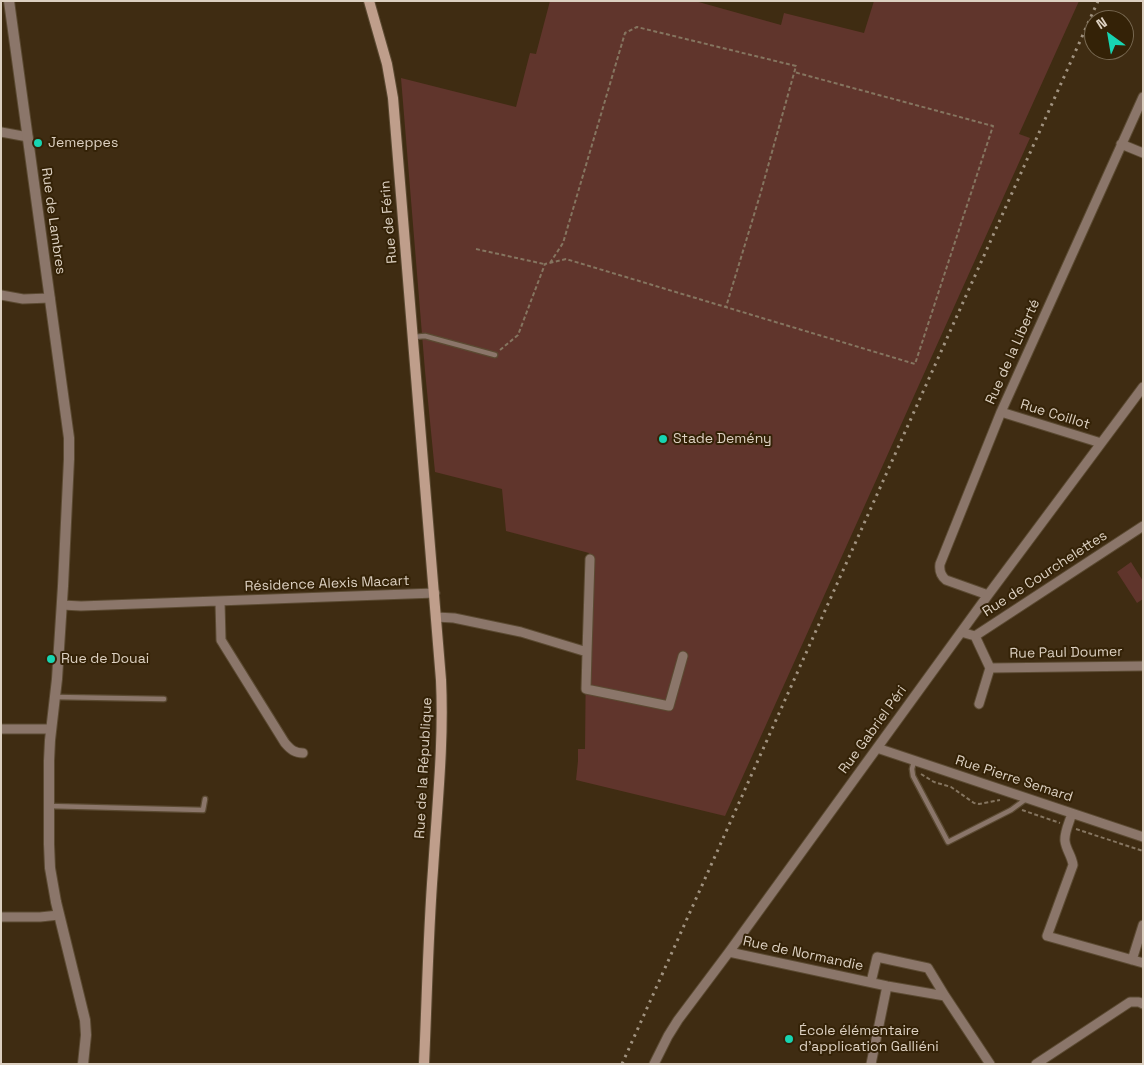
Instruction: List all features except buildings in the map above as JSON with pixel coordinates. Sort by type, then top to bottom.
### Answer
[{"type":"main road","name":"Rue de Férin","points":[[369,1],[392,86],[422,444]]},
{"type":"main road","name":"Rue de la République","points":[[422,444],[441,673],[443,720],[432,872],[424,1064]]},
{"type":"street","name":"Rue de Lambres","points":[[9,1],[69,444],[62,605]]},
{"type":"street","name":"Rue de la Liberté","points":[[988,595],[946,580],[939,568],[1001,412],[1143,97]]},
{"type":"street","points":[[1,132],[28,137]]},
{"type":"street","points":[[1121,144],[1143,153]]},
{"type":"street","points":[[1,295],[22,299],[50,298]]},
{"type":"street","name":"Rue Gabriel Péri","points":[[654,1064],[678,1020],[988,595],[1143,387]]},
{"type":"street","name":"Rue Coillot","points":[[1001,412],[1101,443]]},
{"type":"street","name":"Rue de Courchelettes","points":[[976,636],[1143,526]]},
{"type":"street","points":[[590,559],[586,689],[669,706],[683,656]]},
{"type":"street","name":"Résidence Alexis Macart","points":[[62,605],[220,602],[434,594]]},
{"type":"street","points":[[220,602],[221,640],[290,749],[303,754]]},
{"type":"street","points":[[62,605],[48,772],[50,868],[56,902],[85,1020],[86,1035],[83,1064]]},
{"type":"street","points":[[436,617],[448,617],[521,632],[587,652]]},
{"type":"street","points":[[961,632],[976,636]]},
{"type":"street","name":"Rue Paul Doumer","points":[[976,636],[990,668],[980,704]]},
{"type":"street","name":"Rue Paul Doumer","points":[[990,668],[1143,666]]},
{"type":"street","points":[[1,729],[51,729]]},
{"type":"street","name":"Rue Pierre Semard","points":[[877,748],[1143,837]]},
{"type":"street","points":[[1072,813],[1065,840],[1073,860],[1073,865],[1047,936],[1143,963]]},
{"type":"street","points":[[1,917],[40,918],[59,915]]},
{"type":"street","points":[[1132,960],[1143,925]]},
{"type":"street","name":"Rue de Normandie","points":[[729,952],[887,986],[945,996]]},
{"type":"street","name":"Rue de Normandie","points":[[871,982],[877,957],[928,968],[990,1064]]},
{"type":"street","points":[[870,1064],[887,986]]},
{"type":"street","points":[[1036,1064],[1130,1002],[1143,1004]]},
{"type":"lane","points":[[413,337],[425,336],[495,355]]},
{"type":"lane","points":[[55,696],[164,699]]},
{"type":"lane","points":[[914,761],[913,776],[948,842],[1011,810],[1027,798]]},
{"type":"lane","points":[[48,806],[203,810],[205,799]]},
{"type":"path","points":[[550,263],[563,243],[625,33],[637,27],[796,66],[726,307]]},
{"type":"path","points":[[476,249],[544,264],[566,259],[915,364],[993,126],[794,72]]},
{"type":"path","points":[[495,355],[518,335],[544,264]]},
{"type":"shaded area","name":"Stade Demény","points":[[550,1],[695,1],[781,25],[784,13],[864,33],[874,1],[1079,1],[1019,134],[1030,138],[725,816],[576,780],[578,749],[585,749],[589,553],[506,531],[502,489],[435,472],[401,78],[516,107],[530,53],[536,54]]},
{"type":"shaded area","points":[[1131,562],[1143,581],[1143,599],[1137,603],[1117,572]]},
{"type":"railway","points":[[622,1064],[1098,1]]},
{"type":"place","name":"Jemeppes","points":[[38,143]]},
{"type":"place","name":"Stade Demény","points":[[663,439]]},
{"type":"place","name":"Rue de Douai","points":[[51,659]]},
{"type":"place","name":"École élémentaire d'application Galliéni","points":[[789,1039]]}]
